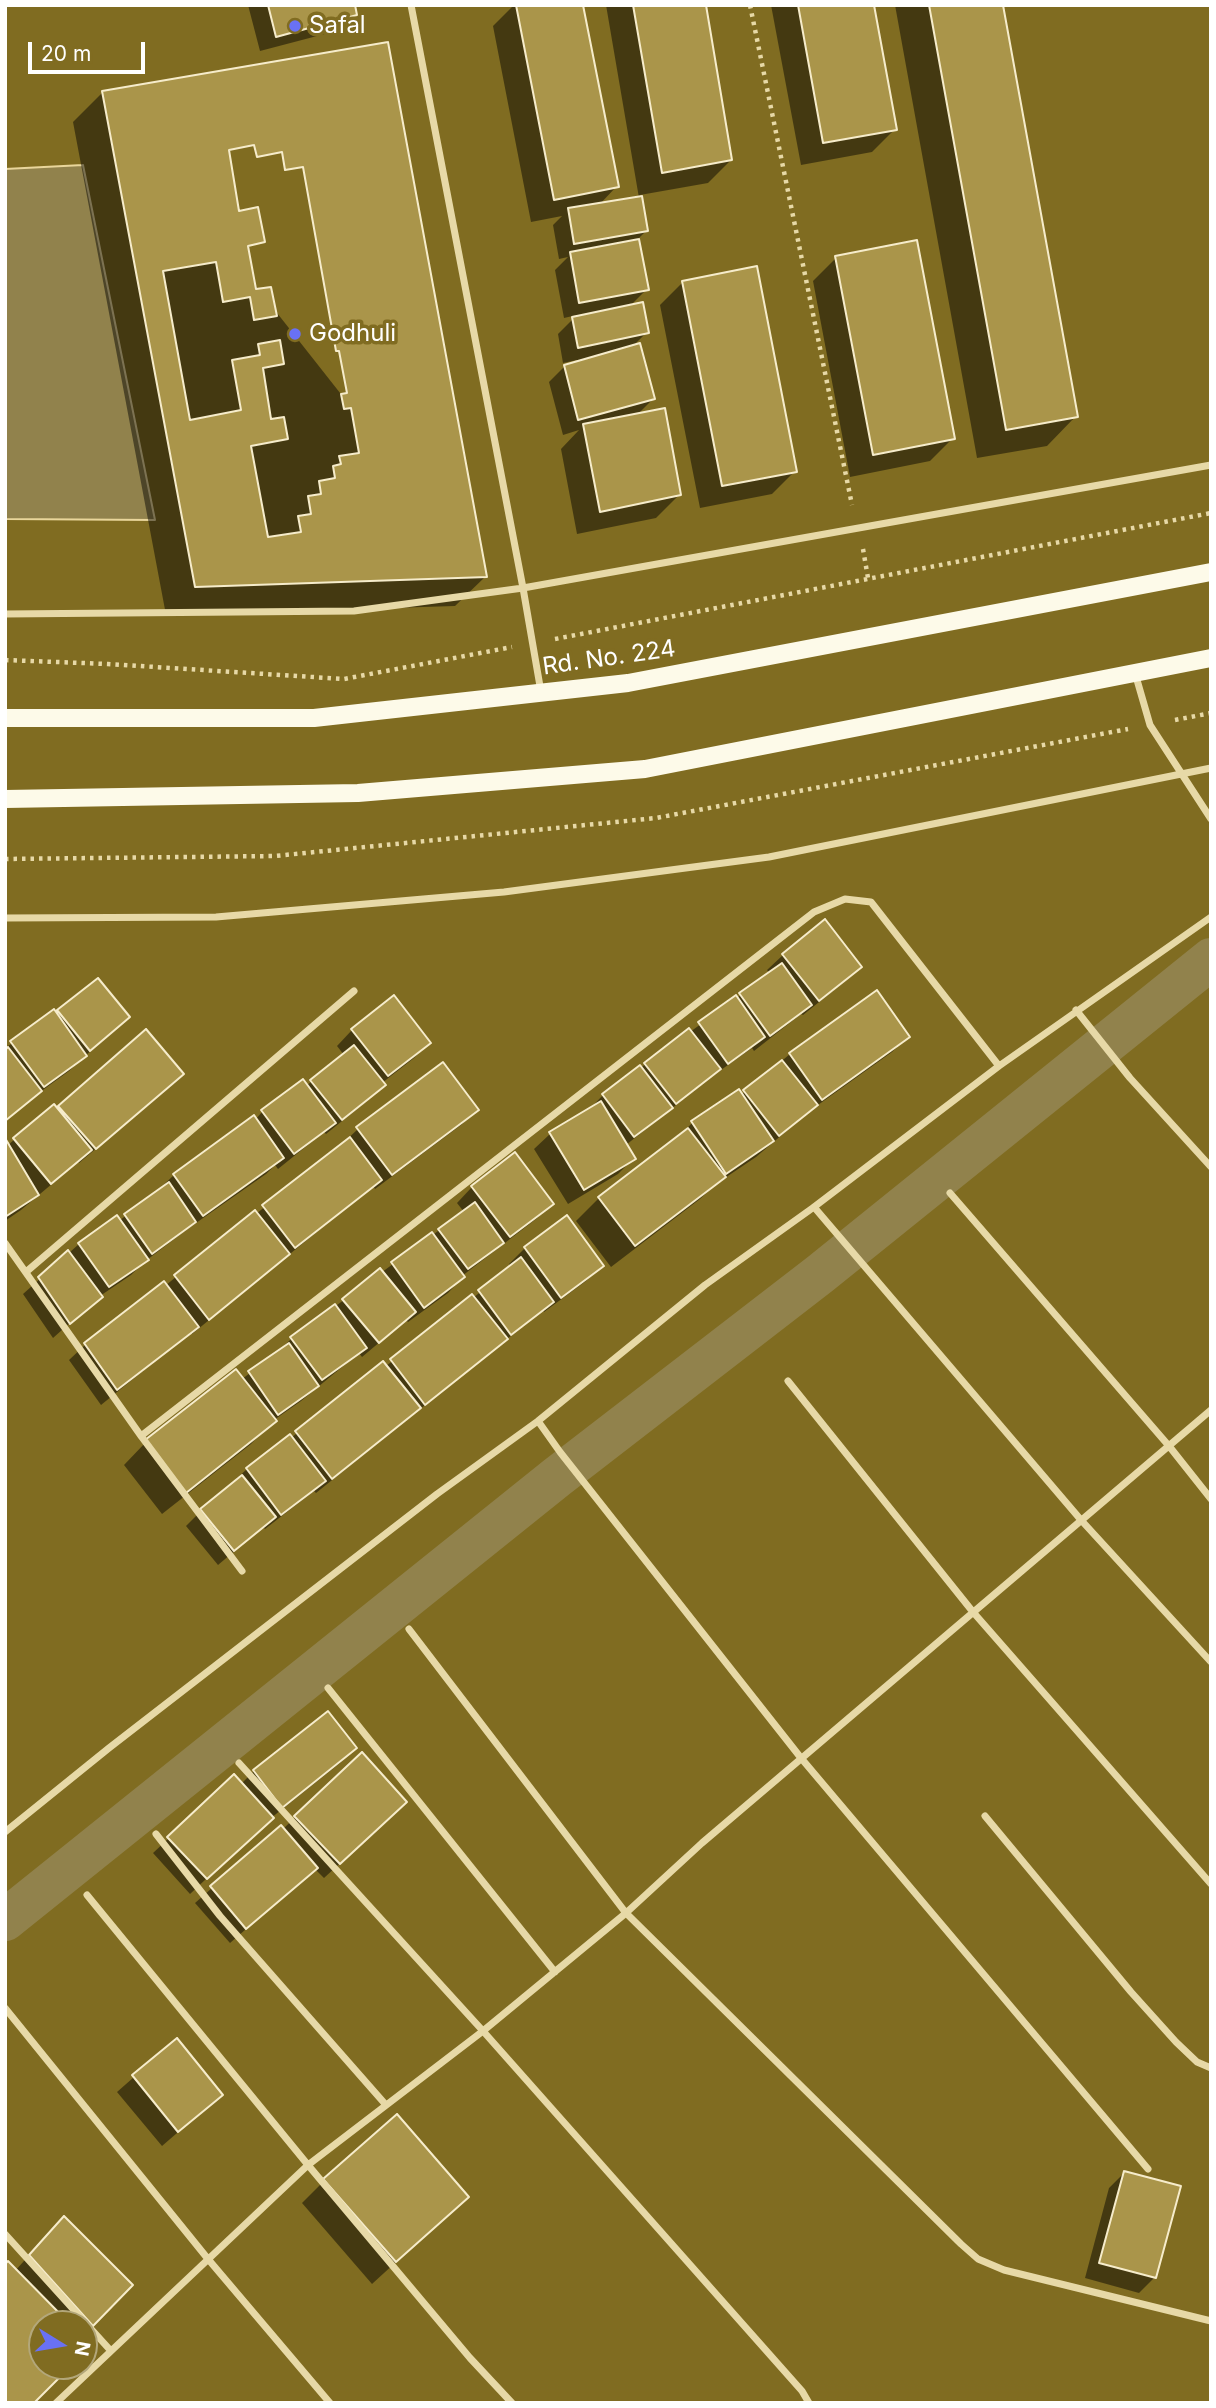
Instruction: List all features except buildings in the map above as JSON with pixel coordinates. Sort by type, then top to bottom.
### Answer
[{"type":"main road","name":"Rd. No. 224","points":[[5,718],[314,718],[628,683],[1211,572]]},
{"type":"main road","points":[[5,799],[358,793],[645,769],[1211,658]]},
{"type":"street","points":[[411,5],[541,693]]},
{"type":"street","points":[[5,614],[354,611],[523,588],[1211,465]]},
{"type":"street","points":[[1135,673],[1150,725],[1211,819]]},
{"type":"street","points":[[5,918],[216,917],[276,914],[505,892],[769,857],[1211,768]]},
{"type":"street","points":[[141,1436],[814,912],[845,899],[871,902],[999,1066]]},
{"type":"street","points":[[5,1832],[437,1494],[538,1420],[705,1285],[814,1207],[1076,1010],[1211,917]]},
{"type":"street","points":[[26,1272],[354,991]]},
{"type":"street","points":[[1076,1010],[1211,1167]]},
{"type":"street","points":[[950,1193],[1169,1446],[1211,1499]]},
{"type":"street","points":[[814,1207],[1082,1520],[1211,1662]]},
{"type":"street","points":[[5,1243],[141,1436],[242,1571]]},
{"type":"street","points":[[788,1381],[973,1612],[1211,1884]]},
{"type":"street","points":[[56,2403],[308,2165],[483,2031],[626,1913],[702,1843],[1211,1410]]},
{"type":"street","points":[[538,1420],[581,1479],[801,1758],[1148,2169]]},
{"type":"street","points":[[409,1629],[626,1913],[978,2259],[1004,2270],[1211,2320]]},
{"type":"street","points":[[328,1688],[555,1972]]},
{"type":"street","points":[[239,1763],[483,2031],[802,2391],[809,2403]]},
{"type":"street","points":[[985,1816],[1101,1958],[1149,2012],[1197,2062],[1211,2068]]},
{"type":"street","points":[[156,1834],[220,1916],[386,2105]]},
{"type":"street","points":[[88,1895],[308,2165],[470,2358],[512,2403]]},
{"type":"street","points":[[5,2008],[208,2259],[330,2403]]},
{"type":"street","points":[[5,2234],[111,2351]]},
{"type":"path","points":[[750,5],[857,526],[860,528],[868,578]]},
{"type":"path","points":[[5,660],[344,679],[1211,513]]},
{"type":"path","points":[[5,859],[275,856],[656,818],[1211,713]]},
{"type":"shaded area","points":[[83,165],[155,520],[5,519],[5,169]]},
{"type":"waterway","points":[[5,1920],[557,1477],[820,1274],[1211,959]]},
{"type":"place","name":"Safal","points":[[295,26]]},
{"type":"place","name":"Godhuli","points":[[295,334]]}]
